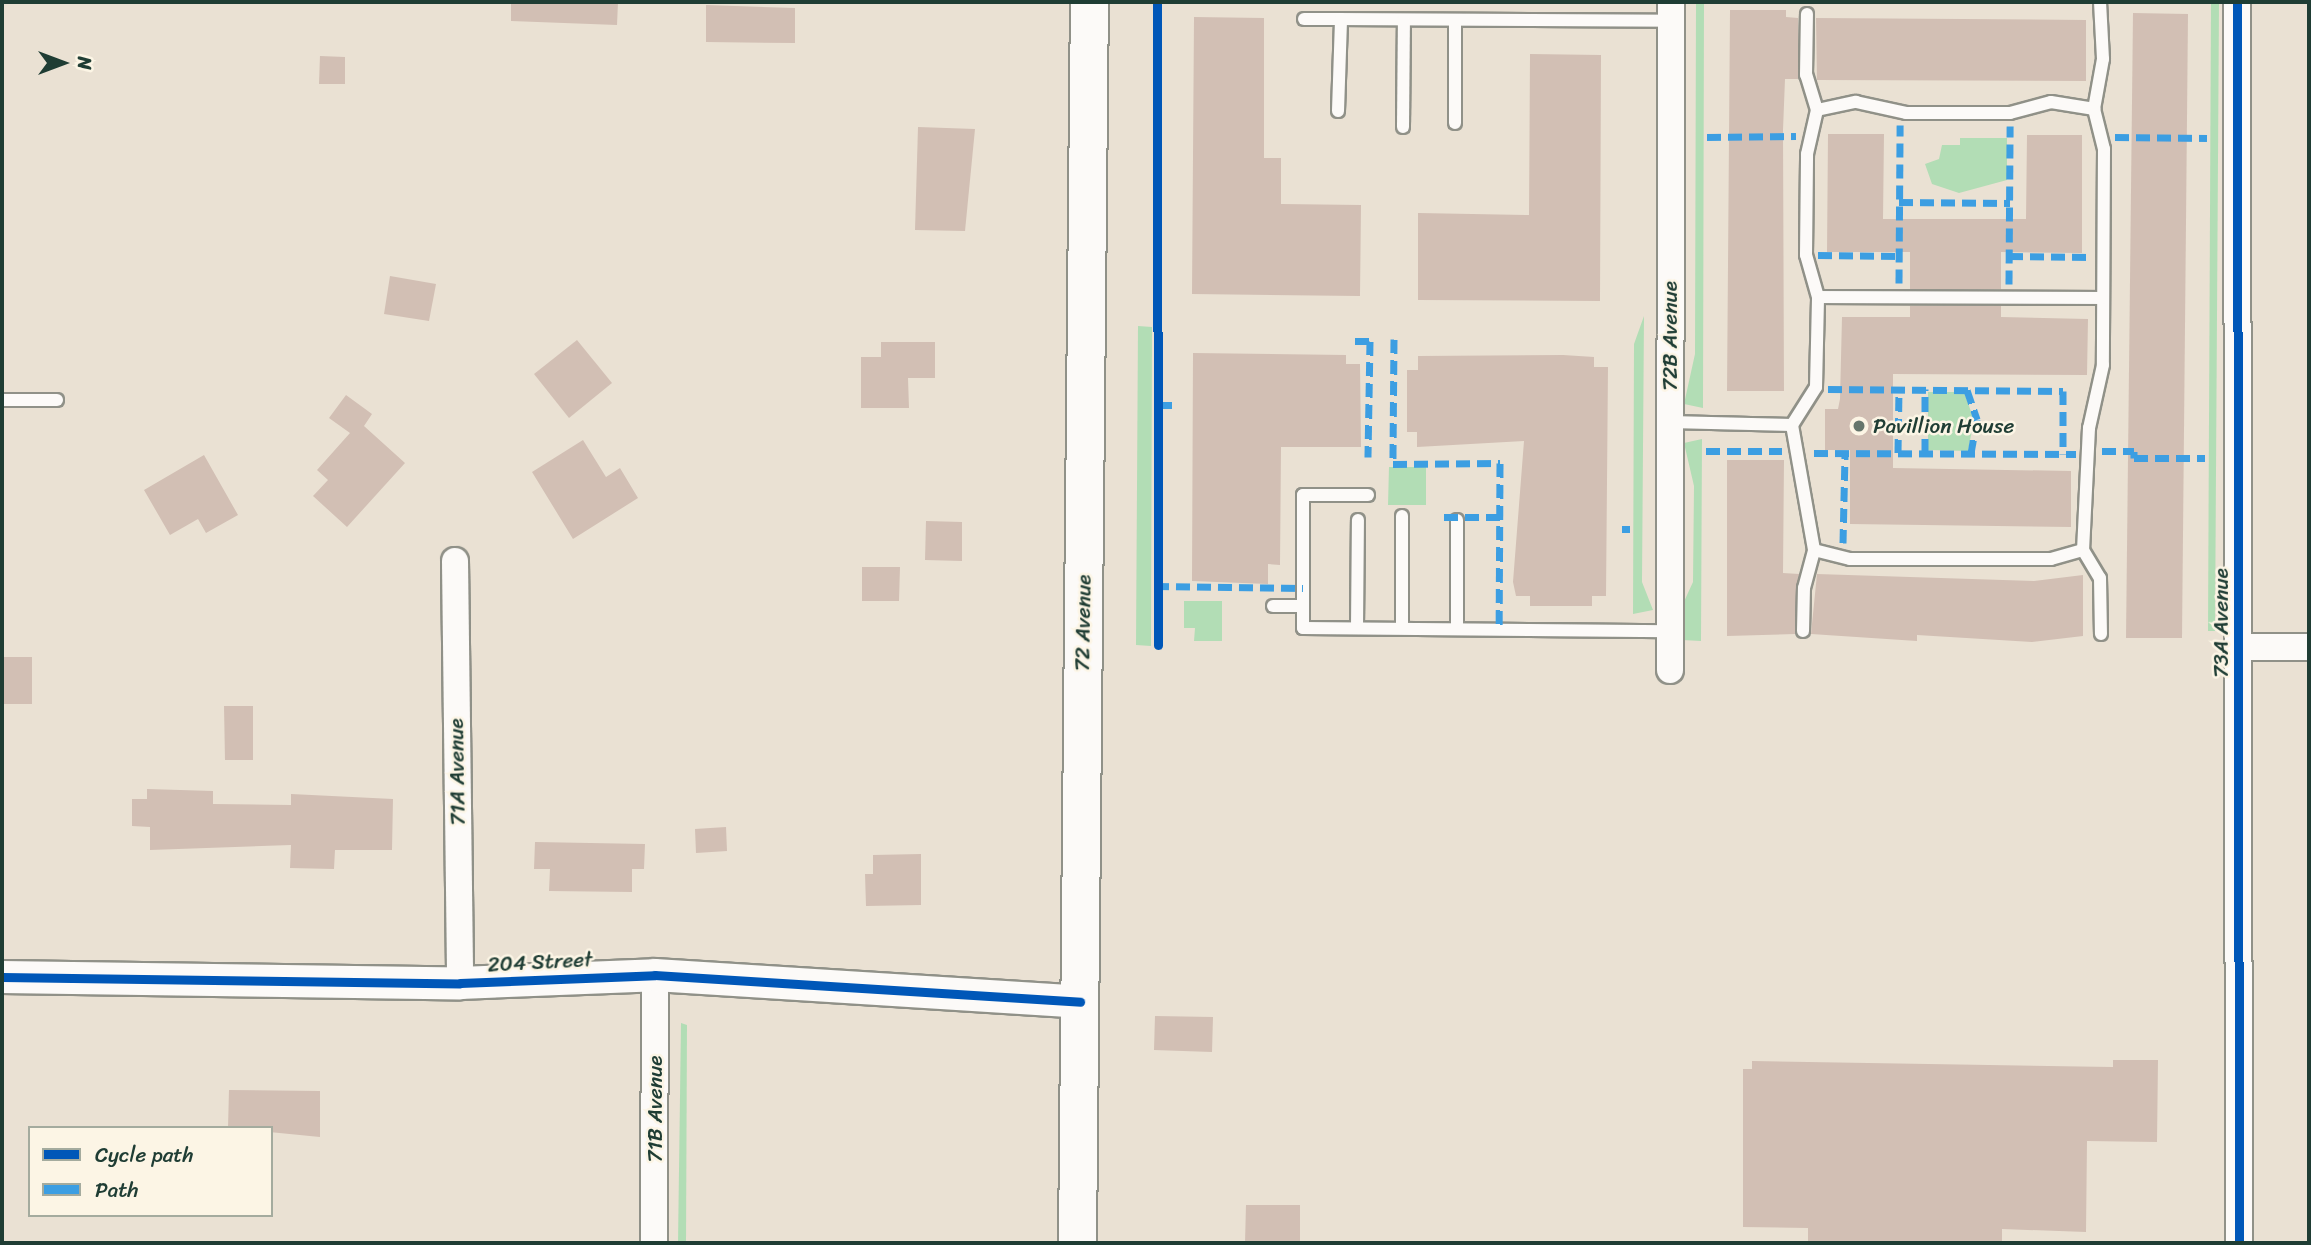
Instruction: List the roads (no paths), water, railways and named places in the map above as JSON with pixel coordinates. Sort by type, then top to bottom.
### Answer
[{"type":"main road","name":"72 Avenue","points":[[1077,1243],[1089,2]]},
{"type":"street","name":"73A Avenue","points":[[2237,2],[2239,1243]]},
{"type":"street","name":"72B Avenue","points":[[1670,670],[1671,11]]},
{"type":"street","name":"71A Avenue","points":[[455,561],[460,984]]},
{"type":"street","points":[[2238,647],[2309,647]]},
{"type":"street","name":"204 Street","points":[[2,977],[460,984],[655,975],[1080,1002]]},
{"type":"street","name":"71B Avenue","points":[[654,1243],[655,975]]},
{"type":"lane","points":[[2100,2],[2103,59],[2094,109],[2104,149],[2103,365],[2089,428],[2083,550],[2100,578],[2101,634]]},
{"type":"lane","points":[[1304,19],[1455,21],[1671,11]]},
{"type":"lane","points":[[1803,631],[1804,588],[1814,550],[1792,425],[1816,387],[1818,297],[1806,267],[1807,154],[1817,110],[1806,75],[1807,14]]},
{"type":"lane","points":[[1338,111],[1341,19]]},
{"type":"lane","points":[[1403,127],[1404,20]]},
{"type":"lane","points":[[1455,21],[1455,123]]},
{"type":"lane","points":[[1817,110],[1856,102],[1906,113],[2010,113],[2051,102],[2094,109]]},
{"type":"lane","points":[[1818,297],[2103,298]]},
{"type":"lane","points":[[2,400],[57,400]]},
{"type":"lane","points":[[1670,422],[1792,425]]},
{"type":"lane","points":[[1368,495],[1303,495],[1303,628],[1670,631]]},
{"type":"lane","points":[[1402,516],[1402,628]]},
{"type":"lane","points":[[1357,628],[1358,520]]},
{"type":"lane","points":[[1457,520],[1457,628]]},
{"type":"lane","points":[[1814,550],[1850,559],[2051,559],[2083,550]]},
{"type":"lane","points":[[1273,606],[1303,606]]},
{"type":"place","name":"Pavillion House","points":[[1859,426]]}]
